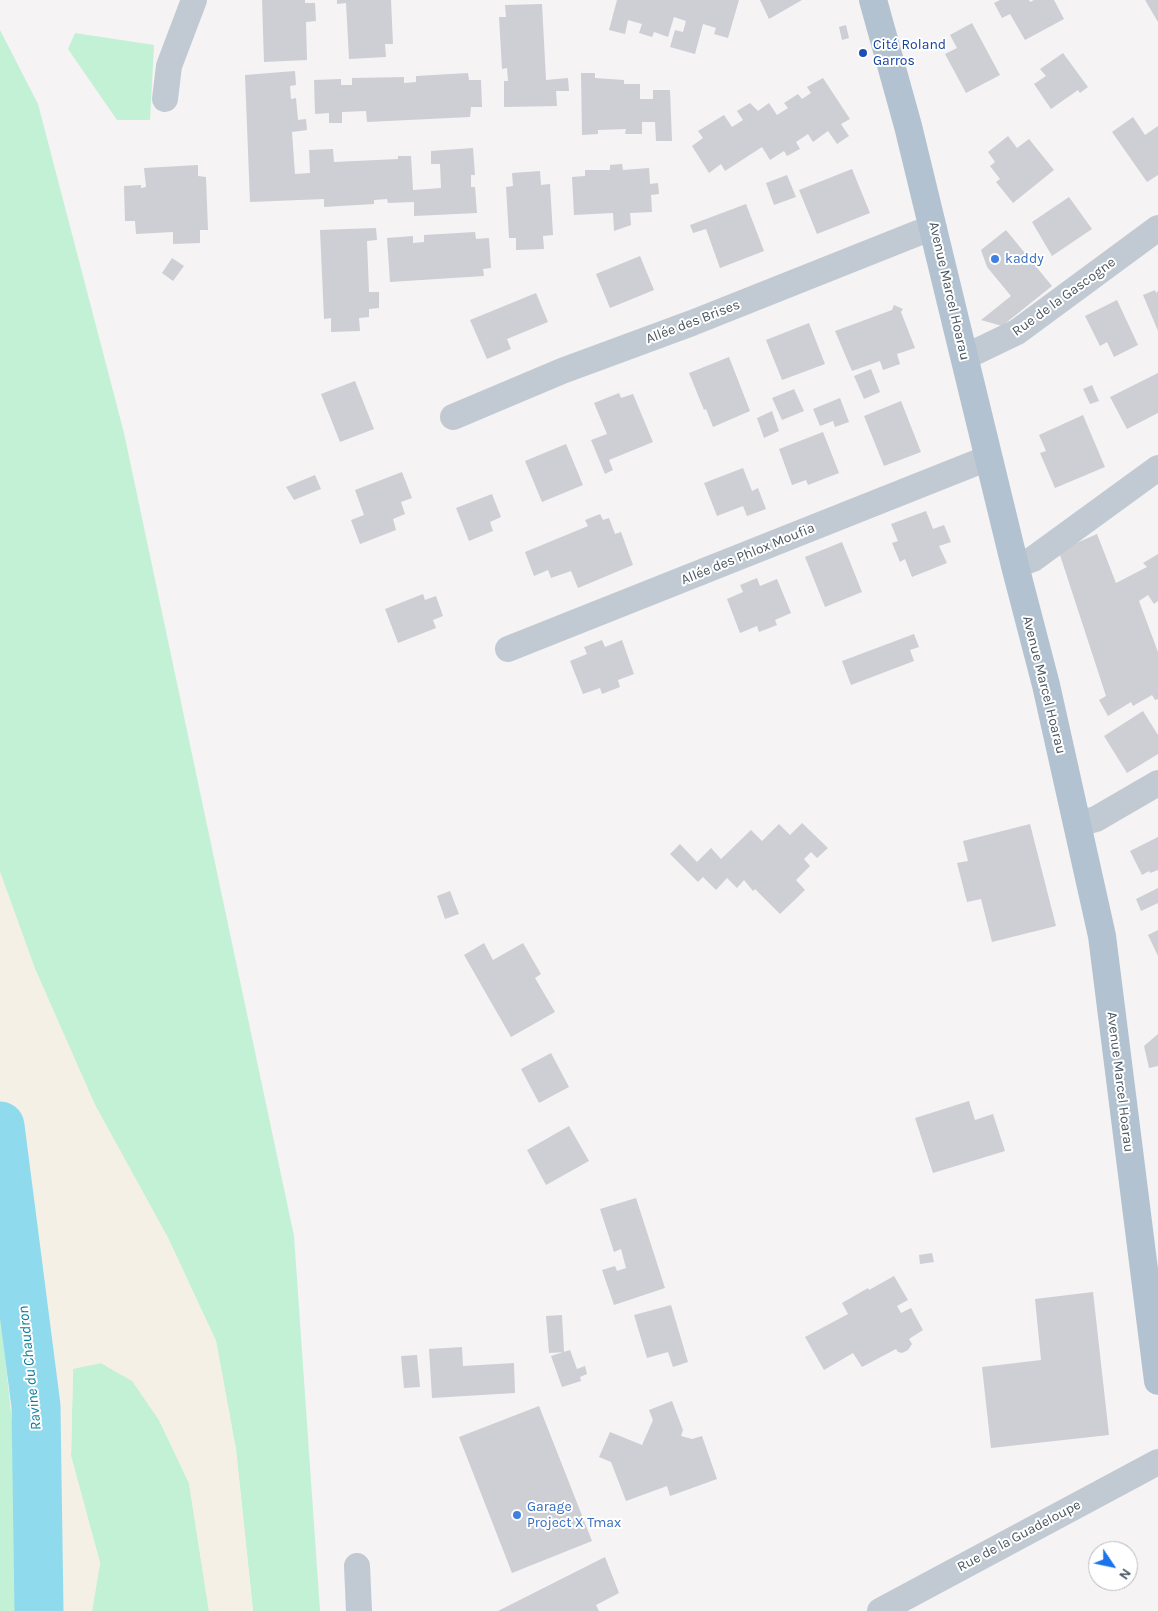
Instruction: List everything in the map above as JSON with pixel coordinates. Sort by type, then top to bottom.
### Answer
[{"type":"main road","name":"Avenue Marcel Hoarau","points":[[873,0],[908,126],[1014,566],[1046,685],[1102,936],[1158,1381]]},
{"type":"street","points":[[165,98],[169,66],[194,0]]},
{"type":"street","name":"Rue de la Gascogne","points":[[965,357],[1017,332],[1158,228]]},
{"type":"street","name":"Allée des Brises","points":[[452,417],[562,371],[692,323],[918,233],[934,229]]},
{"type":"street","name":"Allée des Phlox Moufia","points":[[508,649],[988,458]]},
{"type":"street","points":[[1014,566],[1033,559],[1158,468]]},
{"type":"street","points":[[1078,824],[1096,819],[1158,782]]},
{"type":"street","name":"Rue de la Guadeloupe","points":[[880,1611],[1158,1462]]},
{"type":"street","points":[[357,1566],[359,1611]]},
{"type":"green space","points":[[0,30],[38,104],[124,433],[294,1236],[320,1611],[253,1611],[236,1450],[216,1341],[168,1238],[95,1105],[35,969],[0,872]]},
{"type":"green space","points":[[75,33],[154,45],[150,120],[117,120],[68,49]]},
{"type":"green space","points":[[0,1307],[21,1507],[16,1611],[0,1611]]},
{"type":"green space","points":[[101,1363],[133,1381],[159,1420],[189,1483],[209,1611],[92,1611],[100,1563],[71,1456],[73,1368]]},
{"type":"sand","points":[[0,872],[35,969],[95,1105],[168,1238],[216,1341],[236,1450],[253,1611],[209,1611],[189,1483],[159,1420],[132,1381],[101,1363],[73,1369],[71,1456],[100,1563],[92,1611],[16,1611],[21,1507],[0,1307]]},
{"type":"building","points":[[262,0],[305,0],[305,3],[315,3],[316,21],[306,22],[307,60],[264,62]]},
{"type":"building","points":[[337,0],[391,0],[393,44],[385,44],[386,57],[349,59],[346,3],[337,4]]},
{"type":"building","points":[[617,0],[739,0],[728,38],[714,34],[716,28],[703,24],[695,54],[670,47],[675,30],[683,32],[686,21],[674,17],[668,37],[654,32],[652,37],[639,33],[642,24],[628,20],[625,34],[609,30]]},
{"type":"building","points":[[760,0],[802,0],[769,19]]},
{"type":"building","points":[[1000,0],[1029,0],[1030,2],[1034,0],[1054,0],[1064,19],[1025,40],[1010,14],[1002,18],[994,3]]},
{"type":"building","points":[[1145,0],[1158,0],[1158,22]]},
{"type":"building","points":[[542,4],[546,80],[568,78],[569,91],[556,91],[557,106],[504,107],[504,81],[508,81],[507,68],[502,69],[499,17],[506,17],[505,5]]},
{"type":"building","points":[[972,23],[1000,75],[966,93],[945,54],[957,48],[950,35]]},
{"type":"building","points":[[846,25],[849,38],[842,40],[839,27]]},
{"type":"building","points":[[1063,53],[1088,87],[1080,93],[1078,90],[1051,109],[1034,84],[1046,76],[1040,69]]},
{"type":"building","points":[[295,71],[296,85],[290,86],[291,99],[296,98],[298,120],[306,119],[307,130],[292,132],[295,174],[310,173],[309,150],[333,149],[334,162],[398,159],[398,156],[411,156],[413,190],[441,188],[440,164],[431,164],[431,151],[473,148],[475,175],[471,175],[471,187],[475,187],[477,213],[414,216],[414,202],[388,203],[387,199],[374,200],[374,204],[324,207],[324,199],[250,202],[245,75]]},
{"type":"building","points":[[468,73],[469,80],[481,80],[482,107],[471,107],[470,117],[367,122],[366,111],[342,112],[342,123],[329,123],[329,113],[315,114],[314,80],[341,79],[341,85],[352,85],[352,78],[404,77],[404,83],[416,82],[416,76]]},
{"type":"building","points":[[581,73],[595,73],[595,78],[624,80],[624,84],[640,84],[640,99],[653,99],[653,90],[670,90],[672,141],[656,141],[655,122],[642,122],[642,134],[625,134],[626,129],[598,130],[598,134],[582,135]]},
{"type":"building","points":[[823,78],[850,119],[841,124],[849,136],[837,144],[828,131],[813,142],[808,134],[796,142],[800,149],[787,156],[784,151],[770,160],[762,147],[725,171],[721,164],[709,173],[692,146],[703,138],[698,131],[724,115],[732,127],[743,120],[737,111],[750,103],[758,111],[769,103],[777,115],[788,108],[784,103],[798,94],[802,99],[811,93],[807,87]]},
{"type":"building","points":[[1133,117],[1145,135],[1158,126],[1158,175],[1147,182],[1112,132]]},
{"type":"building","points":[[1008,136],[1017,148],[1029,139],[1054,170],[1013,203],[996,182],[1000,179],[990,166],[995,162],[988,152]]},
{"type":"building","points":[[622,164],[623,170],[649,168],[650,184],[658,183],[659,194],[651,195],[652,212],[630,213],[631,225],[614,231],[613,213],[574,215],[572,177],[585,176],[585,170],[610,170],[610,165]]},
{"type":"building","points":[[198,165],[198,176],[206,177],[208,230],[200,230],[200,243],[173,244],[173,232],[136,234],[135,221],[125,221],[124,186],[141,185],[141,188],[146,187],[144,168]]},
{"type":"building","points":[[852,169],[870,213],[817,234],[799,190]]},
{"type":"building","points":[[540,171],[541,185],[550,184],[553,235],[543,236],[544,249],[516,250],[516,238],[509,238],[506,187],[513,186],[512,173]]},
{"type":"building","points":[[787,175],[796,197],[774,205],[766,183]]},
{"type":"building","points":[[1069,197],[1092,229],[1052,256],[1032,222]]},
{"type":"building","points":[[746,204],[764,251],[720,268],[706,229],[693,233],[690,225]]},
{"type":"building","points":[[376,228],[377,240],[367,241],[369,292],[379,292],[379,308],[369,309],[369,317],[359,318],[360,331],[331,332],[331,318],[324,319],[320,230]]},
{"type":"building","points":[[1006,230],[1052,286],[1002,326],[981,320],[1011,296],[987,267],[981,250]]},
{"type":"building","points":[[475,232],[476,239],[489,238],[491,268],[483,269],[484,276],[390,282],[387,238],[413,236],[413,243],[424,242],[424,235]]},
{"type":"building","points":[[640,256],[654,290],[610,308],[596,274]]},
{"type":"building","points":[[172,258],[184,266],[173,281],[162,273]]},
{"type":"building","points":[[1155,290],[1156,293],[1158,291],[1158,331],[1143,295]]},
{"type":"building","points":[[536,293],[548,322],[507,339],[511,349],[487,359],[470,320]]},
{"type":"building","points":[[1117,300],[1138,345],[1114,357],[1107,342],[1100,346],[1085,316]]},
{"type":"building","points":[[894,305],[903,309],[901,312],[915,348],[897,354],[900,364],[883,370],[880,361],[852,371],[835,331],[892,310]]},
{"type":"building","points":[[809,323],[825,364],[782,380],[766,340]]},
{"type":"building","points":[[729,357],[750,411],[713,427],[689,373]]},
{"type":"building","points":[[871,369],[880,392],[864,399],[854,376]]},
{"type":"building","points":[[1158,373],[1158,413],[1127,429],[1110,397]]},
{"type":"building","points":[[355,381],[374,429],[340,442],[321,394]]},
{"type":"building","points":[[1092,385],[1099,401],[1090,404],[1083,389]]},
{"type":"building","points":[[794,389],[804,411],[782,420],[772,398]]},
{"type":"building","points":[[619,393],[621,398],[633,394],[653,442],[609,460],[613,470],[605,474],[591,440],[607,434],[594,403]]},
{"type":"building","points":[[840,398],[849,422],[835,427],[833,421],[820,426],[813,409]]},
{"type":"building","points":[[901,401],[921,452],[884,466],[864,416]]},
{"type":"building","points":[[772,411],[779,431],[764,438],[757,418]]},
{"type":"building","points":[[1083,415],[1105,467],[1055,488],[1040,453],[1046,451],[1039,435]]},
{"type":"building","points":[[823,432],[839,473],[808,485],[806,480],[792,485],[779,449]]},
{"type":"building","points":[[566,444],[583,485],[542,502],[525,461]]},
{"type":"building","points":[[743,468],[752,491],[758,488],[766,509],[747,516],[743,506],[717,516],[704,483]]},
{"type":"building","points":[[402,472],[412,498],[401,502],[405,514],[393,519],[396,530],[360,544],[351,520],[364,515],[355,490]]},
{"type":"building","points":[[315,475],[321,489],[294,500],[286,487]]},
{"type":"building","points":[[492,494],[501,517],[490,522],[493,531],[469,541],[456,508]]},
{"type":"building","points":[[926,511],[933,529],[944,525],[951,542],[939,546],[947,563],[912,577],[905,559],[900,562],[892,543],[898,541],[891,524]]},
{"type":"building","points":[[600,514],[603,520],[609,518],[615,534],[621,532],[633,565],[578,588],[571,571],[551,578],[548,570],[534,576],[525,552],[588,526],[585,520]]},
{"type":"building","points":[[1097,534],[1116,583],[1147,567],[1143,563],[1158,554],[1158,601],[1154,604],[1148,595],[1139,601],[1158,652],[1158,699],[1155,700],[1152,695],[1133,706],[1131,702],[1108,716],[1099,700],[1106,696],[1059,552]]},
{"type":"building","points":[[842,542],[862,592],[825,607],[805,557]]},
{"type":"building","points":[[757,578],[760,586],[777,579],[791,613],[775,620],[777,625],[759,632],[757,626],[740,633],[727,599],[743,592],[740,585]]},
{"type":"building","points":[[423,594],[425,600],[436,596],[443,616],[433,620],[436,628],[398,643],[385,609]]},
{"type":"building","points":[[914,634],[919,647],[910,650],[914,661],[851,685],[842,661]]},
{"type":"building","points":[[602,640],[605,647],[622,640],[634,674],[618,680],[620,687],[602,694],[600,688],[583,694],[570,661],[587,654],[584,647]]},
{"type":"building","points":[[1143,711],[1158,735],[1158,754],[1127,773],[1104,736]]},
{"type":"building","points":[[802,823],[828,848],[817,858],[811,852],[804,859],[810,866],[796,880],[805,890],[780,914],[755,889],[753,891],[744,880],[737,888],[727,878],[716,890],[703,877],[698,882],[670,854],[680,844],[697,862],[711,848],[721,859],[751,830],[762,841],[779,824],[790,835]]},
{"type":"building","points":[[1030,824],[1056,926],[992,942],[981,899],[967,902],[957,863],[968,861],[963,841]]},
{"type":"building","points":[[1158,837],[1158,870],[1150,873],[1149,871],[1142,875],[1130,851]]},
{"type":"building","points":[[1158,888],[1158,903],[1141,911],[1136,899]]},
{"type":"building","points":[[450,891],[459,914],[445,919],[437,896]]},
{"type":"building","points":[[1158,930],[1158,956],[1148,935]]},
{"type":"building","points":[[484,943],[493,960],[523,943],[541,974],[535,978],[555,1012],[511,1037],[464,955]]},
{"type":"building","points":[[1158,1034],[1158,1066],[1149,1068],[1144,1046]]},
{"type":"building","points":[[551,1053],[569,1087],[539,1103],[521,1069]]},
{"type":"building","points":[[969,1101],[975,1120],[993,1114],[1005,1151],[933,1173],[915,1118]]},
{"type":"building","points":[[569,1126],[589,1161],[546,1185],[527,1150]]},
{"type":"building","points":[[636,1198],[665,1288],[614,1305],[602,1270],[615,1266],[617,1271],[626,1268],[621,1249],[614,1252],[600,1209]]},
{"type":"building","points":[[932,1253],[934,1262],[920,1264],[919,1255]]},
{"type":"building","points":[[894,1276],[908,1300],[897,1306],[901,1313],[911,1308],[923,1330],[909,1339],[912,1344],[908,1350],[902,1353],[896,1349],[862,1367],[853,1353],[824,1370],[805,1337],[848,1314],[842,1303]]},
{"type":"building","points":[[1093,1292],[1109,1435],[991,1448],[982,1367],[1041,1360],[1035,1299]]},
{"type":"building","points":[[671,1305],[688,1362],[673,1367],[668,1352],[647,1358],[634,1315]]},
{"type":"building","points":[[562,1315],[564,1352],[549,1353],[546,1316]]},
{"type":"building","points":[[462,1347],[463,1366],[514,1363],[515,1393],[432,1398],[429,1349]]},
{"type":"building","points":[[570,1350],[577,1369],[585,1366],[587,1374],[580,1377],[581,1381],[562,1387],[551,1356]]},
{"type":"building","points":[[417,1355],[420,1387],[404,1388],[401,1356]]},
{"type":"building","points":[[672,1401],[683,1430],[681,1436],[692,1439],[702,1436],[717,1479],[670,1496],[667,1486],[626,1501],[611,1462],[599,1457],[610,1432],[642,1445],[653,1420],[649,1410]]},
{"type":"building","points":[[539,1406],[592,1541],[512,1573],[459,1437]]},
{"type":"building","points":[[605,1557],[619,1593],[596,1605],[599,1611],[498,1611]]},
{"type":"waterway","name":"Ravine du Chaudron","points":[[0,1126],[36,1406],[39,1611]]},
{"type":"place","name":"Cité Roland Garros","points":[[863,53]]},
{"type":"place","name":"kaddy","points":[[995,259]]},
{"type":"place","name":"Garage Project X Tmax","points":[[517,1515]]}]
